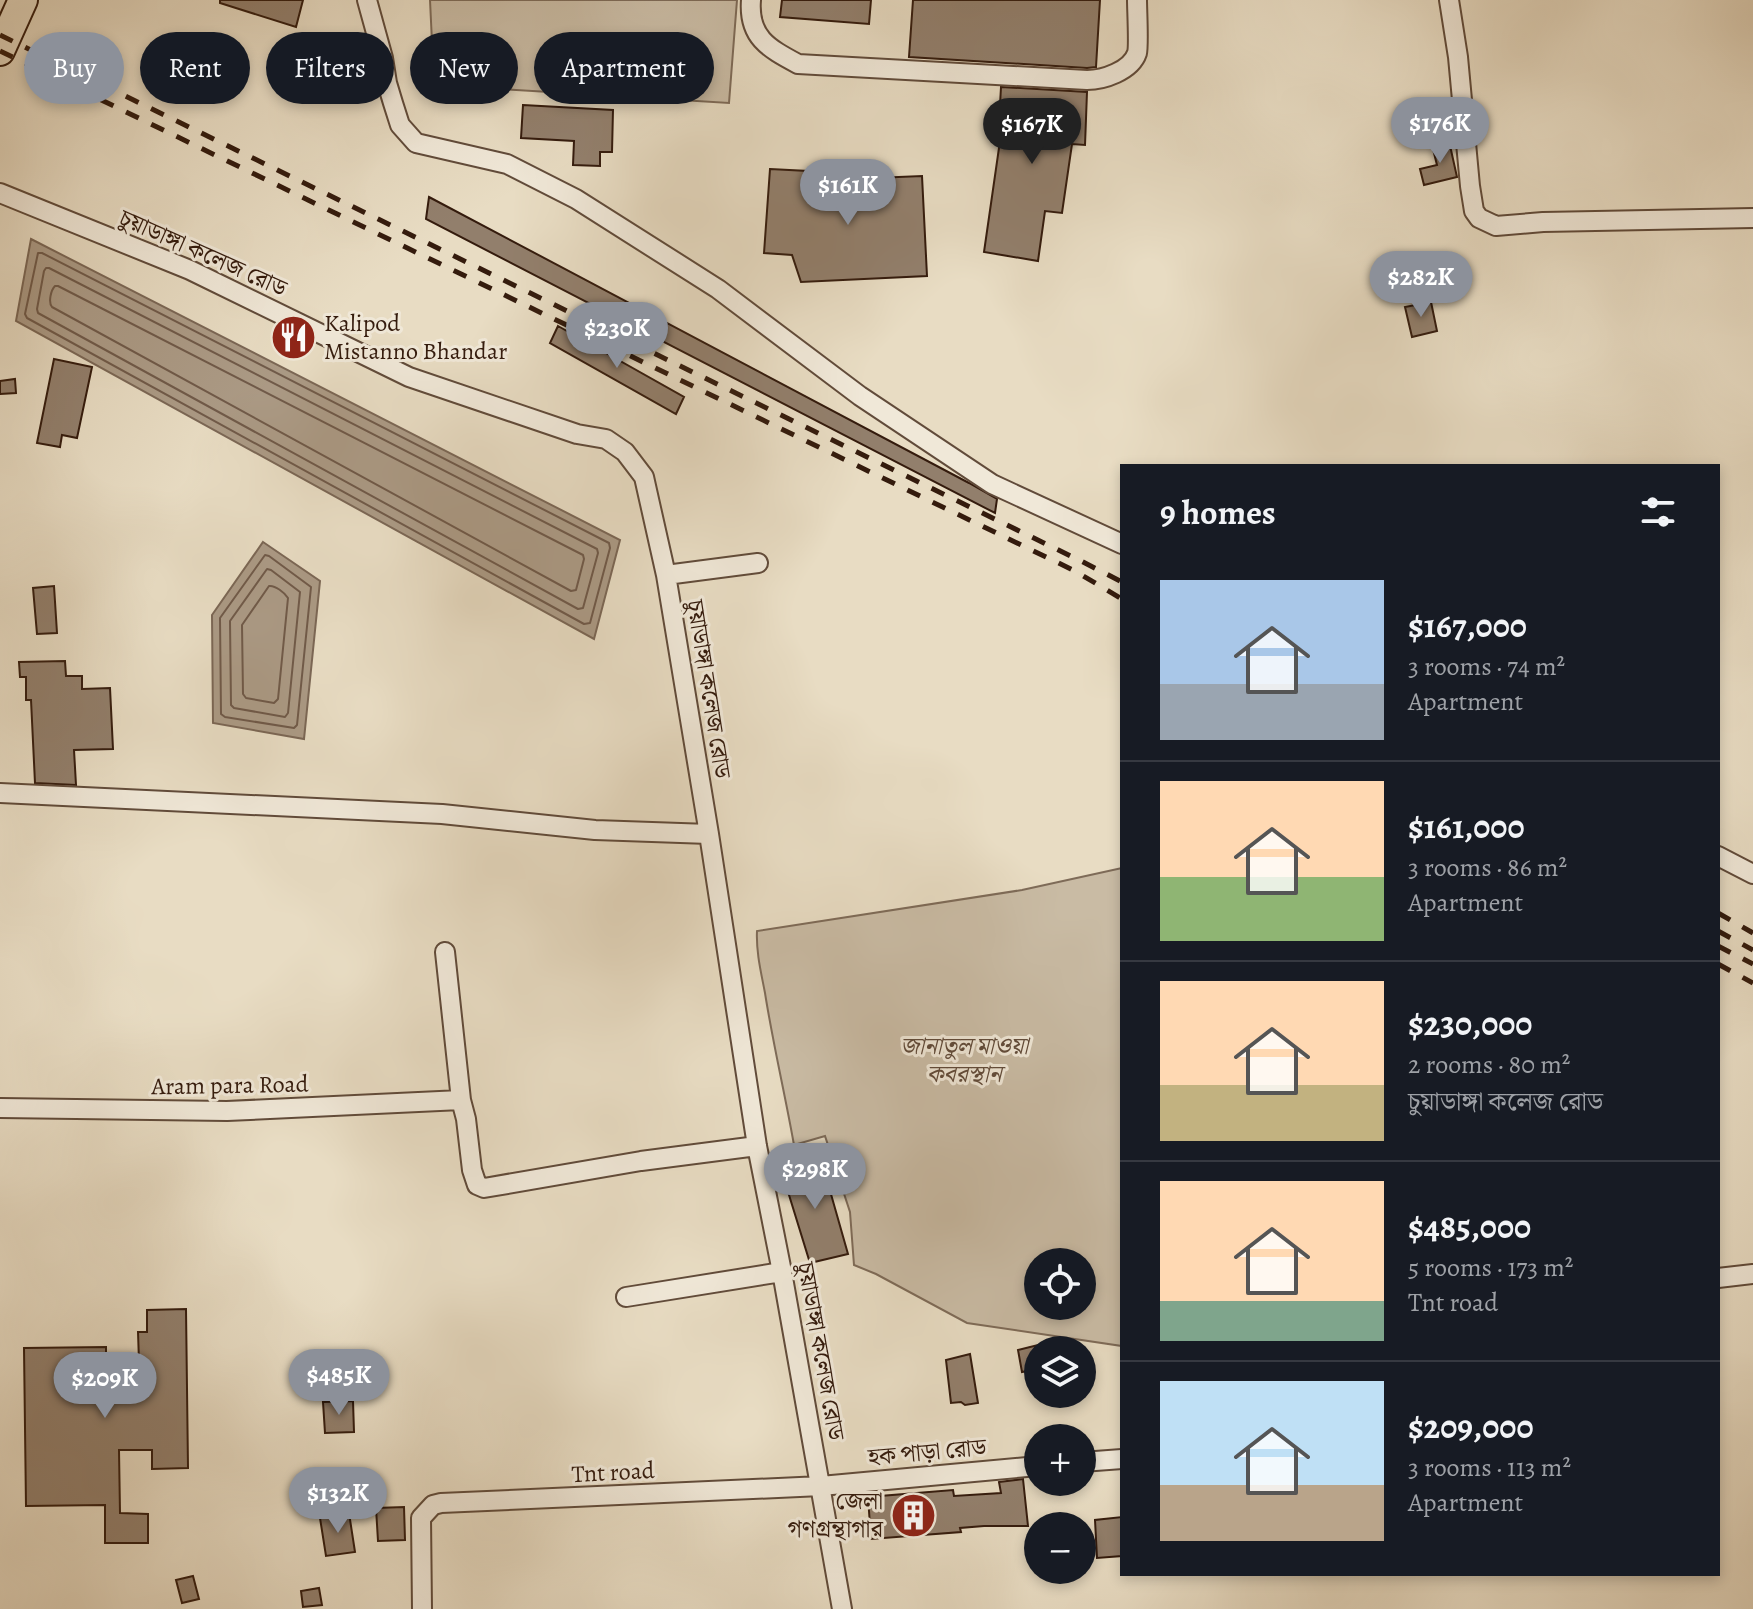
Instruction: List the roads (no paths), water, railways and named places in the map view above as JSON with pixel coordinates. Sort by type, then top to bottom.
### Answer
[{"type":"main road","points":[[0,51],[23,0]]},
{"type":"street","points":[[367,0],[400,125],[416,143],[507,164],[576,199],[718,289],[860,396],[992,484],[1120,543]]},
{"type":"street","points":[[751,0],[750,14],[756,35],[774,51],[798,64],[1087,80],[1114,75],[1137,54],[1137,0]]},
{"type":"street","points":[[1449,0],[1458,57],[1470,186],[1474,211],[1479,218],[1496,226],[1543,222],[1753,218]]},
{"type":"street","name":"চুয়াডাঙ্গা কলেজ রোড","points":[[0,193],[190,270],[409,377],[577,434],[606,439],[625,452],[644,477],[666,575],[757,1146],[842,1609]]},
{"type":"street","points":[[666,575],[758,563]]},
{"type":"street","points":[[0,793],[442,814],[595,830],[709,834]]},
{"type":"street","points":[[1720,857],[1753,874]]},
{"type":"street","points":[[445,952],[461,1100],[477,1185],[484,1188],[641,1161],[757,1146]]},
{"type":"street","name":"Aram para Road","points":[[0,1108],[227,1111],[461,1100]]},
{"type":"street","points":[[626,1297],[782,1272]]},
{"type":"street","points":[[1720,1278],[1753,1274]]},
{"type":"street","points":[[1096,1461],[1120,1459]]},
{"type":"street","name":"হক পাড়া রোড","points":[[821,1486],[1024,1467]]},
{"type":"street","name":"Tnt road","points":[[422,1609],[420,1526],[421,1518],[433,1505],[821,1486]]},
{"type":"water","points":[[31,239],[620,540],[594,639],[16,321]]},
{"type":"water","points":[[263,542],[320,581],[304,739],[213,723],[212,615]]},
{"type":"railway","points":[[0,35],[1120,581]]},
{"type":"railway","points":[[0,51],[1075,571],[1120,598]]},
{"type":"railway","points":[[1720,914],[1753,933]]},
{"type":"railway","points":[[1720,932],[1753,950]]},
{"type":"railway","points":[[1720,947],[1753,964]]},
{"type":"railway","points":[[1720,965],[1753,983]]},
{"type":"place","name":"Kalipod Mistanno Bhandar","points":[[293,337]]},
{"type":"place","name":"জেলা গণগ্রন্থাগার","points":[[914,1515]]},
{"type":"park label","name":"জানাতুল মাওয়া কবরস্থান","points":[[964,1060]]}]
